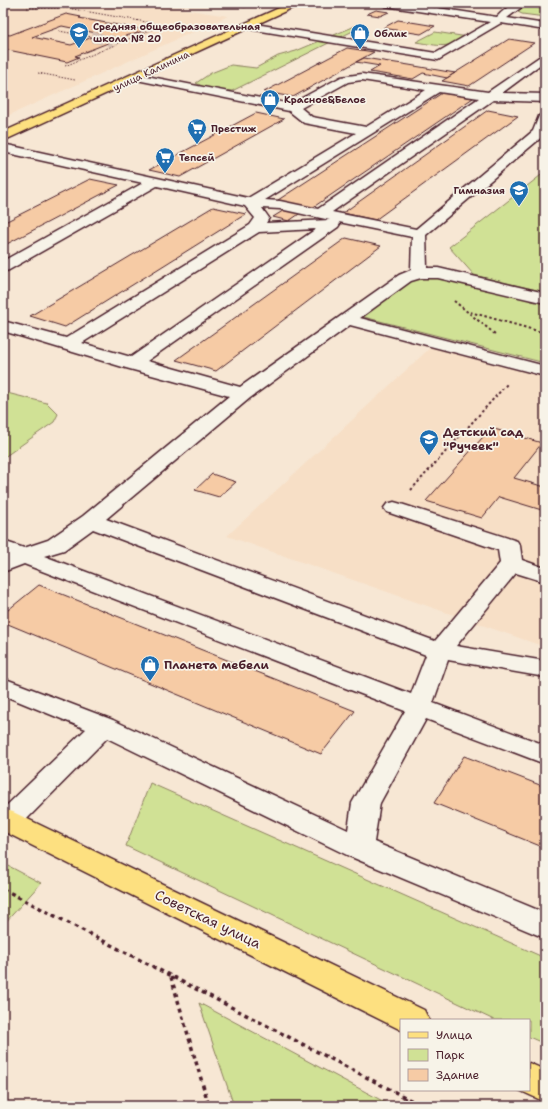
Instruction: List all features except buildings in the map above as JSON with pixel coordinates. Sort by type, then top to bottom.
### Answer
[{"type":"main road","name":"улица Калинина","points":[[3,137],[298,3]]},
{"type":"main road","name":"Советская улица","points":[[6,820],[411,1019]]},
{"type":"main road","points":[[530,1074],[545,1081]]},
{"type":"main road","points":[[530,1078],[545,1086]]},
{"type":"street","points":[[3,6],[6,3]]},
{"type":"street","points":[[385,3],[545,27]]},
{"type":"street","points":[[249,26],[438,57],[500,20],[508,11],[522,3]]},
{"type":"street","points":[[532,3],[545,5]]},
{"type":"street","points":[[493,9],[508,11]]},
{"type":"street","points":[[132,364],[545,56]]},
{"type":"street","points":[[136,77],[293,108],[308,120],[368,131]]},
{"type":"street","points":[[293,108],[345,79],[362,77],[490,96],[545,98]]},
{"type":"street","points":[[250,203],[437,88]]},
{"type":"street","points":[[419,273],[419,238],[539,133],[545,116]]},
{"type":"street","points":[[3,148],[250,203],[280,205],[327,218],[419,238]]},
{"type":"street","points":[[3,267],[154,182]]},
{"type":"street","points":[[250,203],[262,218],[256,228]]},
{"type":"street","points":[[69,344],[256,228],[327,218]]},
{"type":"street","points":[[9,556],[56,545],[91,522],[243,394],[405,278],[419,273],[438,273],[545,298]]},
{"type":"street","points":[[346,319],[545,372]]},
{"type":"street","points":[[3,326],[69,344],[132,364],[243,394]]},
{"type":"street","points":[[359,848],[366,803],[420,708],[439,651],[511,564],[509,546],[394,508]]},
{"type":"street","points":[[91,522],[439,651],[545,669]]},
{"type":"street","points":[[9,556],[545,755]]},
{"type":"street","points":[[511,564],[545,575]]},
{"type":"street","points":[[3,686],[104,726],[359,848],[545,926]]},
{"type":"street","points":[[6,820],[104,726]]},
{"type":"path","points":[[26,8],[67,8],[163,25],[65,66]]},
{"type":"path","points":[[59,31],[92,37]]},
{"type":"path","points":[[113,41],[122,43]]},
{"type":"path","points":[[38,74],[80,82]]},
{"type":"path","points":[[419,273],[498,336]]},
{"type":"path","points":[[468,312],[545,333]]},
{"type":"path","points":[[394,508],[524,366]]},
{"type":"path","points":[[3,889],[422,1106]]},
{"type":"path","points":[[171,977],[209,1106]]},
{"type":"path","points":[[400,1106],[405,1097]]},
{"type":"shaded area","name":"Средняя общеобразовательная школа № 20","points":[[91,3],[143,3],[228,16],[3,118],[3,8]]},
{"type":"shaded area","name":"Детский сад \"Ручеек\"","points":[[431,347],[545,377],[545,647],[227,536]]},
{"type":"green space","points":[[528,6],[545,8],[545,17],[522,14],[516,11]]},
{"type":"green space","points":[[360,24],[365,25],[232,91],[213,92],[196,83],[211,73],[231,65],[256,68],[278,56],[296,51]]},
{"type":"green space","points":[[435,32],[468,37],[461,41],[443,46],[416,42]]},
{"type":"green space","name":"Гимназия","points":[[545,172],[545,292],[474,275],[449,247]]},
{"type":"green space","points":[[443,277],[545,302],[545,363],[360,316],[408,281],[419,278]]},
{"type":"green space","points":[[3,392],[47,403],[58,414],[54,422],[3,458]]},
{"type":"green space","points":[[150,783],[545,958],[545,1044],[530,1037],[530,1019],[492,1019],[126,846]]},
{"type":"green space","points":[[3,863],[41,883],[3,925]]},
{"type":"green space","points":[[199,1003],[392,1106],[234,1106]]},
{"type":"tunnel","points":[[92,37],[113,41]]},
{"type":"place","name":"Средняя общеобразовательная школа № 20","points":[[79,49]]},
{"type":"place","name":"Облик","points":[[360,50]]},
{"type":"place","name":"Красное&Белое","points":[[270,116]]},
{"type":"place","name":"Престиж","points":[[197,145]]},
{"type":"place","name":"Тепсей","points":[[165,174]]},
{"type":"place","name":"Гимназия","points":[[519,207]]},
{"type":"place","name":"Детский сад \"Ручеек\"","points":[[429,456]]},
{"type":"place","name":"Планета мебели","points":[[150,682]]}]
